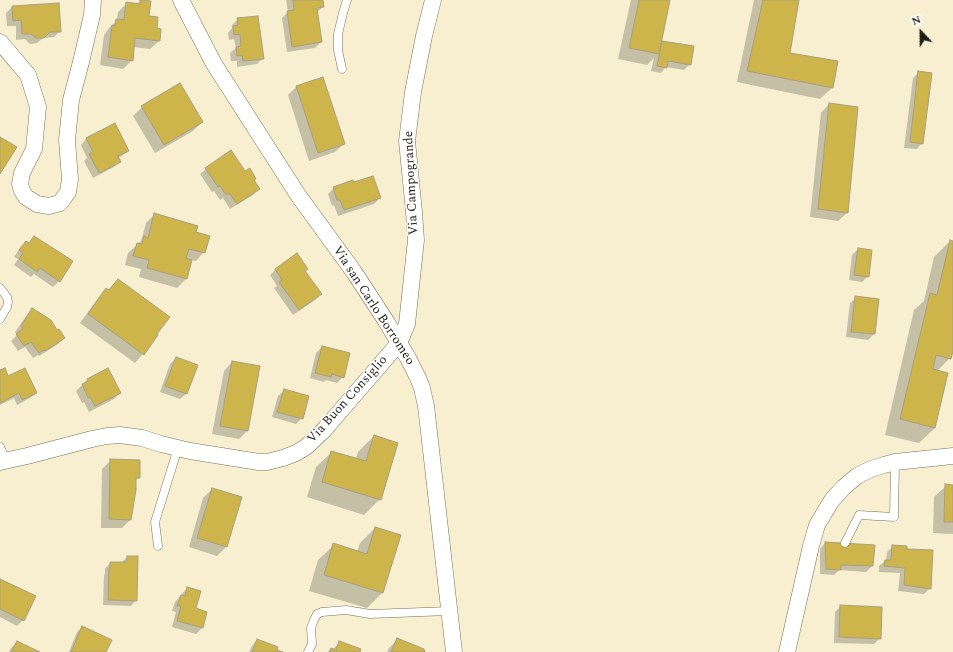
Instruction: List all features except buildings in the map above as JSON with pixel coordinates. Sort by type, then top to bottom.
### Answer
[{"type":"street","points":[[0,42],[28,75],[38,107],[34,149],[22,173],[20,184],[22,191],[26,198],[37,204],[49,206],[60,203],[68,192],[70,179],[67,140],[70,100],[92,15],[93,0]]},
{"type":"street","name":"Via san Carlo Borromeo","points":[[182,0],[214,64],[298,195],[354,272],[399,343],[418,378],[422,388],[424,400],[454,652]]},
{"type":"street","name":"Via Campogrande","points":[[399,343],[407,324],[416,240],[407,141],[409,118],[424,36],[433,0]]},
{"type":"street","name":"Via Buon Consiglio","points":[[2,456],[27,456],[84,441],[120,435],[142,438],[178,448],[259,462],[270,462],[287,457],[306,446],[324,430],[399,343]]},
{"type":"street","points":[[787,652],[810,546],[817,525],[832,500],[857,476],[884,465],[895,462],[953,456]]},
{"type":"lane","points":[[342,69],[338,50],[338,34],[347,0]]},
{"type":"lane","points":[[0,288],[7,297],[8,302],[7,307],[0,319]]},
{"type":"lane","points":[[158,546],[155,522],[178,448]]},
{"type":"lane","points":[[845,543],[859,515],[894,517],[895,462]]},
{"type":"lane","points":[[308,652],[312,644],[311,628],[317,614],[322,612],[346,610],[370,614],[449,610]]}]
